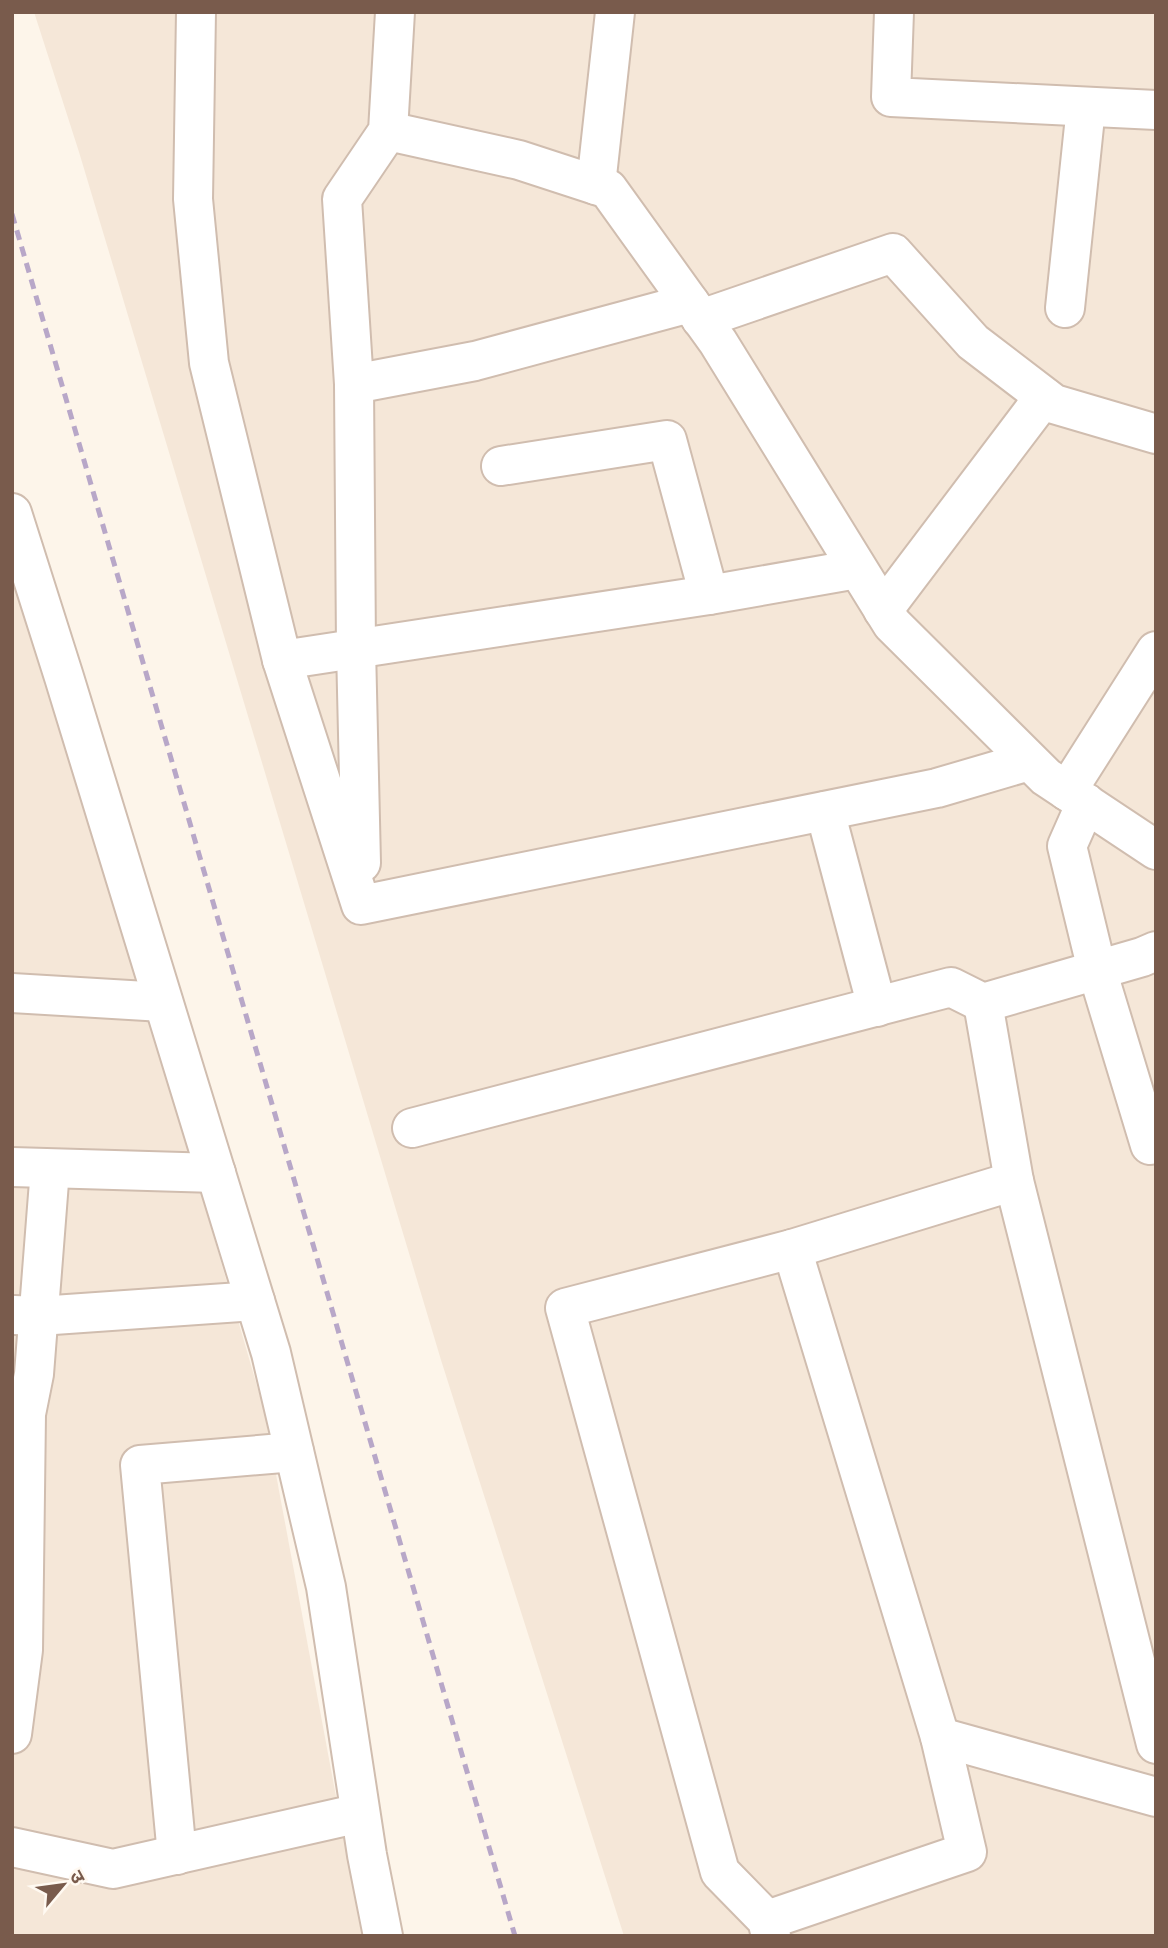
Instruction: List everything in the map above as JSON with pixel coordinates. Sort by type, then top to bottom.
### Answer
[{"type":"street","points":[[196,12],[193,199],[209,363],[282,660],[362,905]]},
{"type":"street","points":[[362,905],[354,384],[342,199],[388,131],[394,12]]},
{"type":"street","points":[[596,185],[615,12]]},
{"type":"street","points":[[894,12],[891,97],[1156,110]]},
{"type":"street","points":[[1065,308],[1086,107]]},
{"type":"street","points":[[388,131],[519,160],[608,189],[718,342],[892,624],[1046,777],[1156,850]]},
{"type":"street","points":[[354,384],[475,361],[695,311],[893,253],[973,342],[1054,404],[1156,434]]},
{"type":"street","points":[[883,610],[1044,397]]},
{"type":"street","points":[[501,466],[667,440],[709,595]]},
{"type":"street","points":[[12,513],[271,1353],[326,1587],[360,1813],[383,1936]]},
{"type":"street","points":[[282,660],[709,595],[858,569]]},
{"type":"street","points":[[1150,1145],[1097,970],[1067,846],[1076,797],[1156,651]]},
{"type":"street","points":[[362,905],[937,788],[1029,761]]},
{"type":"street","points":[[825,811],[877,1007]]},
{"type":"street","points":[[412,1128],[951,987],[983,1003],[1156,951]]},
{"type":"street","points":[[12,993],[163,1002]]},
{"type":"street","points":[[983,1003],[1014,1181],[1156,1744]]},
{"type":"street","points":[[12,1167],[216,1172]]},
{"type":"street","points":[[12,1734],[23,1650],[26,1414],[34,1374],[26,1315],[50,1169]]},
{"type":"street","points":[[792,1249],[940,1737],[967,1852],[769,1928],[720,1872],[565,1308],[792,1249],[1014,1181]]},
{"type":"street","points":[[26,1315],[255,1301]]},
{"type":"street","points":[[177,1855],[140,1465],[294,1452]]},
{"type":"street","points":[[940,1737],[1156,1797]]},
{"type":"street","points":[[12,1847],[113,1869],[360,1813]]},
{"type":"shaded area","points":[[34,12],[1156,12],[1156,1936],[624,1936],[441,1360],[79,152]]},
{"type":"shaded area","points":[[12,559],[62,713],[264,1410],[362,1936],[12,1936]]},
{"type":"railway","points":[[12,214],[515,1936]]}]
